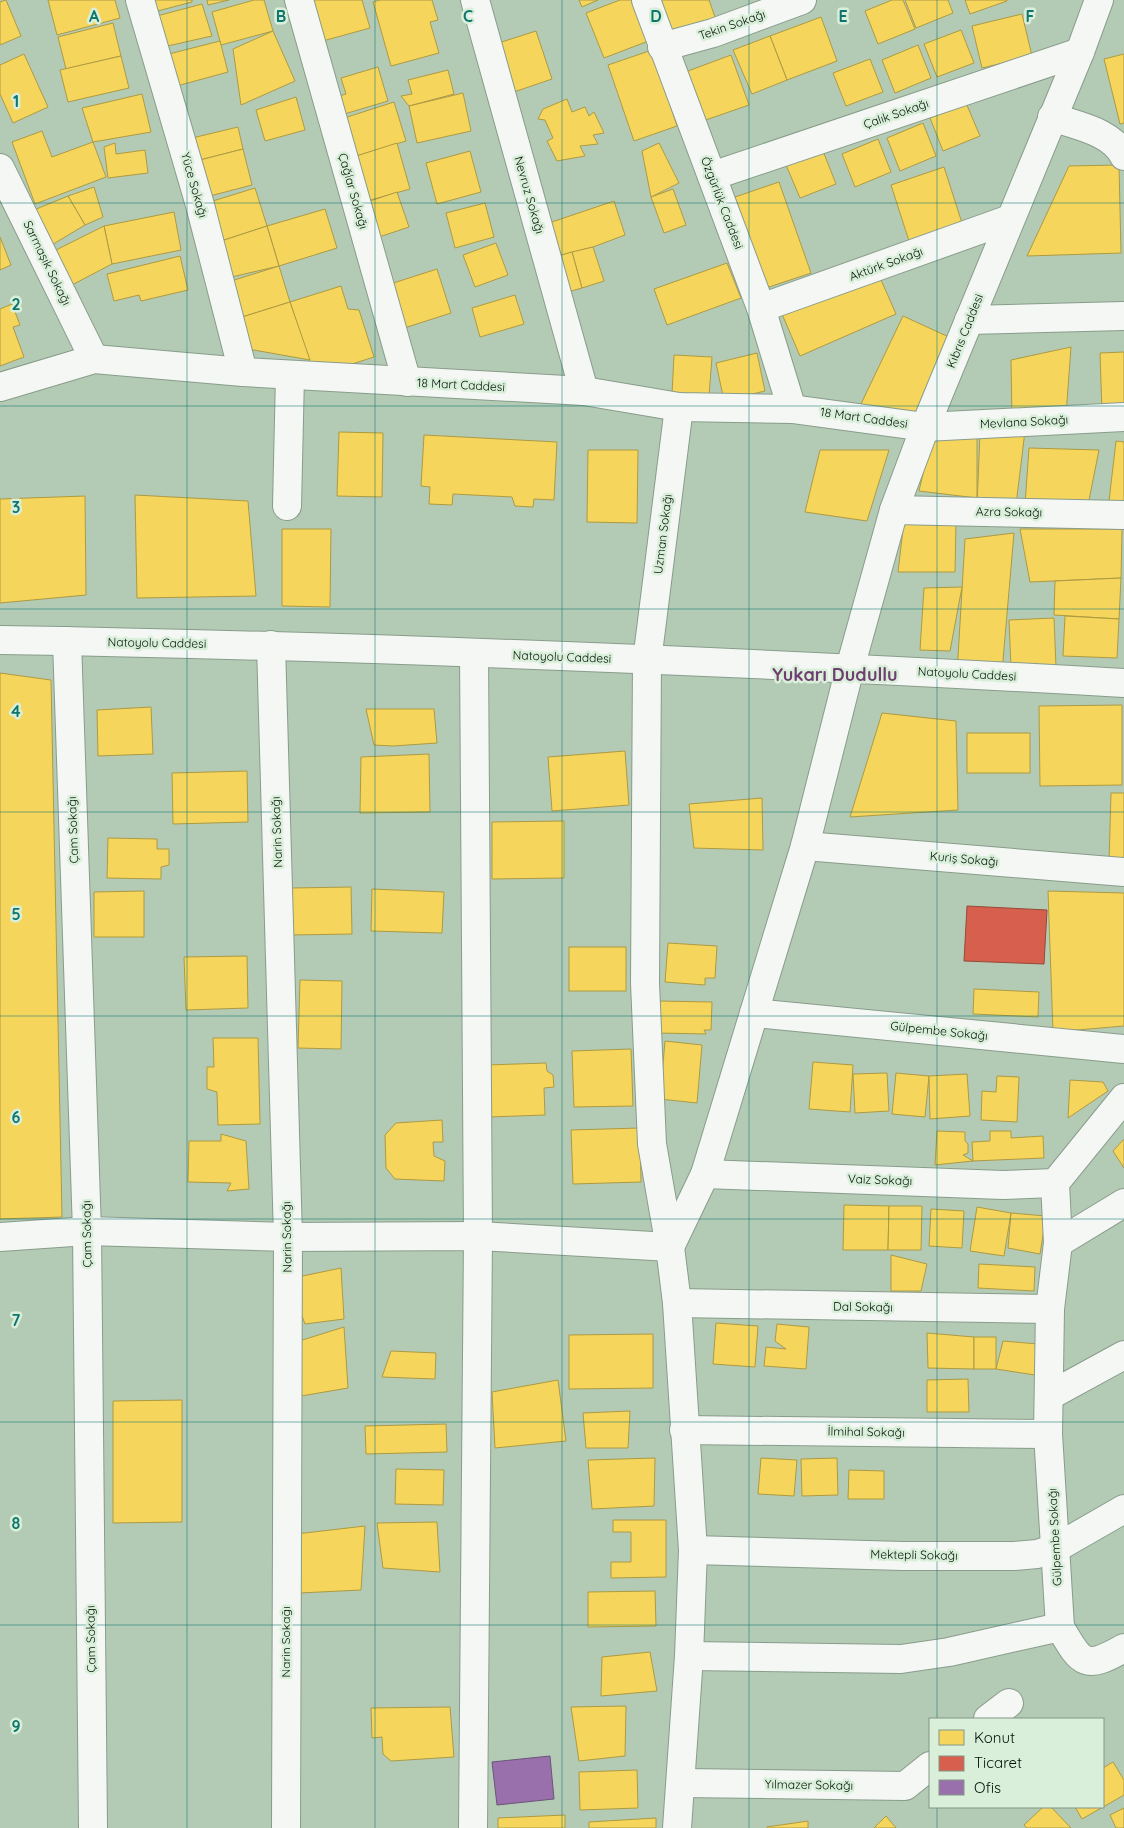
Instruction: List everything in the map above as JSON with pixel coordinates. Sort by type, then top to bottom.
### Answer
[{"type":"street","name":"Yüce Sokağı","points":[[140,0],[200,206],[243,372]]},
{"type":"street","name":"Çağlar Sokağı","points":[[299,0],[407,382]]},
{"type":"street","name":"Nevruz Sokağı","points":[[474,0],[584,391]]},
{"type":"street","name":"Özgürlük Caddesi","points":[[646,0],[761,308],[792,409]]},
{"type":"street","name":"Tekin Sokağı","points":[[662,47],[713,33],[802,0]]},
{"type":"street","name":"Kıbrıs Caddesi","points":[[670,1247],[705,1174],[805,846],[850,668],[894,510],[925,427],[1080,52],[1099,0]]},
{"type":"street","name":"Çalık Sokağı","points":[[712,176],[1080,52]]},
{"type":"street","points":[[1052,117],[1107,137],[1120,149],[1124,156]]},
{"type":"street","name":"Sarmaşık Sokağı","points":[[0,168],[94,359]]},
{"type":"street","name":"Aktürk Sokağı","points":[[761,308],[1010,219]]},
{"type":"street","points":[[969,320],[1124,316]]},
{"type":"street","name":"18 Mart Caddesi","points":[[0,387],[94,359],[243,372],[584,391],[679,407],[792,409],[925,427]]},
{"type":"street","points":[[287,506],[290,375]]},
{"type":"street","name":"Uzman Sokağı","points":[[678,1828],[689,1656],[692,1550],[677,1303],[670,1247],[652,1144],[645,983],[647,661],[679,407]]},
{"type":"street","name":"Mevlana Sokağı","points":[[925,427],[1124,417]]},
{"type":"street","name":"Azra Sokağı","points":[[894,510],[1124,515]]},
{"type":"street","name":"Natoyolu Caddesi","points":[[0,640],[272,645],[850,668],[1124,683]]},
{"type":"street","name":"Çam Sokağı","points":[[67,641],[87,1231],[93,1828]]},
{"type":"street","name":"Narin Sokağı","points":[[272,645],[288,1237],[286,1828]]},
{"type":"street","points":[[473,1828],[478,1236],[474,653]]},
{"type":"street","name":"Kuriş Sokağı","points":[[805,846],[1124,872]]},
{"type":"street","name":"Gülpembe Sokağı","points":[[754,1013],[1124,1050]]},
{"type":"street","points":[[1055,1183],[1124,1098]]},
{"type":"street","name":"Vaiz Sokağı","points":[[705,1174],[1003,1185],[1055,1183]]},
{"type":"street","name":"Gülpembe Sokağı","points":[[1055,1183],[1058,1243],[1050,1309],[1048,1434],[1060,1627]]},
{"type":"street","points":[[1058,1243],[1124,1203]]},
{"type":"street","points":[[0,1237],[87,1231],[288,1237],[478,1236],[670,1247]]},
{"type":"street","name":"Dal Sokağı","points":[[677,1303],[1050,1309]]},
{"type":"street","points":[[1049,1396],[1124,1355]]},
{"type":"street","name":"İlmihal Sokağı","points":[[684,1430],[1048,1434]]},
{"type":"street","name":"Mektepli Sokağı","points":[[692,1550],[902,1556],[1014,1556],[1037,1554],[1056,1548],[1124,1509]]},
{"type":"street","points":[[689,1656],[901,1659],[949,1652],[1060,1627],[1074,1652],[1082,1659],[1090,1662],[1099,1662],[1124,1648]]},
{"type":"street","name":"Yılmazer Sokağı","points":[[682,1783],[905,1786],[929,1767]]},
{"type":"building: Konut","points":[[6,0],[21,36],[0,45],[0,2]]},
{"type":"building: Konut","points":[[48,0],[115,0],[120,18],[57,35]]},
{"type":"building: Konut","points":[[147,0],[192,0],[192,2],[150,13]]},
{"type":"building: Konut","points":[[207,0],[229,0],[208,5]]},
{"type":"building: Konut","points":[[254,0],[264,0],[273,31],[221,45],[212,12]]},
{"type":"building: Konut","points":[[307,0],[362,0],[370,28],[319,42]]},
{"type":"building: Konut","points":[[380,0],[432,0],[438,20],[430,22],[439,53],[391,66],[373,2]]},
{"type":"building: Konut","points":[[579,0],[598,0],[582,7]]},
{"type":"building: Konut","points":[[620,0],[636,0],[651,40],[604,58],[586,13]]},
{"type":"building: Konut","points":[[655,0],[709,0],[715,17],[670,36]]},
{"type":"building: Konut","points":[[892,0],[903,0],[915,29],[878,44],[865,11]]},
{"type":"building: Konut","points":[[905,0],[948,0],[953,13],[916,28]]},
{"type":"building: Konut","points":[[965,0],[1007,0],[1007,1],[970,14]]},
{"type":"building: Konut","points":[[202,4],[212,36],[163,47],[153,17]]},
{"type":"building: Konut","points":[[1022,14],[1032,56],[982,68],[972,26]]},
{"type":"building: Konut","points":[[821,17],[837,61],[787,80],[770,36]]},
{"type":"building: Konut","points":[[113,23],[121,56],[66,69],[58,37]]},
{"type":"building: Konut","points":[[961,30],[974,63],[937,77],[924,44]]},
{"type":"building: Konut","points":[[273,31],[295,81],[241,105],[233,49]]},
{"type":"building: Konut","points":[[536,31],[552,79],[505,95],[489,46]]},
{"type":"building: Konut","points":[[770,36],[787,80],[752,94],[733,50]]},
{"type":"building: Konut","points":[[220,41],[228,72],[173,87],[165,55]]},
{"type":"building: Konut","points":[[918,45],[931,78],[895,93],[882,60]]},
{"type":"building: Konut","points":[[652,50],[677,126],[634,141],[608,65]]},
{"type":"building: Konut","points":[[24,54],[48,107],[13,123],[0,94],[0,65]]},
{"type":"building: Konut","points":[[1124,54],[1124,123],[1120,124],[1104,59]]},
{"type":"building: Konut","points":[[731,55],[749,105],[697,123],[680,74]]},
{"type":"building: Konut","points":[[121,56],[129,88],[68,102],[60,70]]},
{"type":"building: Konut","points":[[870,59],[883,92],[846,106],[833,73]]},
{"type":"building: Konut","points":[[378,67],[388,101],[341,115],[336,97],[346,94],[341,78]]},
{"type":"building: Konut","points":[[448,70],[454,94],[409,106],[401,96],[412,94],[408,80]]},
{"type":"building: Konut","points":[[463,93],[471,131],[417,143],[409,106]]},
{"type":"building: Konut","points":[[142,94],[151,132],[93,142],[82,108]]},
{"type":"building: Konut","points":[[296,97],[305,130],[265,141],[256,110]]},
{"type":"building: Konut","points":[[567,99],[572,112],[585,107],[589,116],[594,112],[604,133],[593,135],[598,144],[580,146],[585,156],[557,161],[547,141],[553,138],[545,120],[538,119],[543,109]]},
{"type":"building: Konut","points":[[394,102],[406,141],[350,158],[338,120]]},
{"type":"building: Konut","points":[[966,103],[980,136],[943,151],[930,118]]},
{"type":"building: Konut","points":[[923,123],[936,156],[900,171],[887,138]]},
{"type":"building: Konut","points":[[238,127],[243,149],[196,161],[188,139]]},
{"type":"building: Konut","points":[[42,131],[52,157],[93,142],[106,177],[35,204],[12,142]]},
{"type":"building: Konut","points":[[878,139],[891,172],[855,187],[842,154]]},
{"type":"building: Konut","points":[[115,143],[116,154],[145,150],[148,173],[108,178],[104,147]]},
{"type":"building: Konut","points":[[397,143],[410,189],[367,201],[350,158]]},
{"type":"building: Konut","points":[[659,143],[679,183],[651,197],[642,151]]},
{"type":"building: Konut","points":[[243,149],[252,185],[206,197],[196,161]]},
{"type":"building: Konut","points":[[470,151],[481,192],[437,204],[426,163]]},
{"type":"building: Konut","points":[[823,151],[836,184],[800,198],[786,165]]},
{"type":"building: Konut","points":[[1119,165],[1121,253],[1027,256],[1069,166]]},
{"type":"building: Konut","points":[[944,167],[962,223],[909,241],[891,185]]},
{"type":"building: Konut","points":[[779,182],[811,273],[766,288],[735,197]]},
{"type":"building: Konut","points":[[94,187],[103,217],[85,225],[68,196]]},
{"type":"building: Konut","points":[[255,188],[267,226],[212,244],[200,205]]},
{"type":"building: Konut","points":[[673,189],[686,225],[664,233],[651,197]]},
{"type":"building: Konut","points":[[397,192],[409,227],[373,239],[361,204]]},
{"type":"building: Konut","points":[[68,196],[85,225],[50,246],[29,212]]},
{"type":"building: Konut","points":[[614,201],[625,235],[593,247],[554,257],[546,224]]},
{"type":"building: Konut","points":[[485,203],[494,237],[455,248],[446,213]]},
{"type":"building: Konut","points":[[325,209],[337,248],[279,266],[267,226]]},
{"type":"building: Konut","points":[[174,212],[181,250],[112,264],[104,226]]},
{"type":"building: Konut","points":[[104,226],[112,264],[70,286],[54,251]]},
{"type":"building: Konut","points":[[267,226],[279,266],[223,279],[212,244]]},
{"type":"building: Konut","points":[[0,237],[11,265],[0,270]]},
{"type":"building: Konut","points":[[496,243],[508,275],[475,287],[463,255]]},
{"type":"building: Konut","points":[[593,247],[604,281],[582,288],[572,252]]},
{"type":"building: Konut","points":[[572,252],[582,288],[564,293],[554,257]]},
{"type":"building: Konut","points":[[180,256],[188,290],[141,301],[139,295],[114,301],[107,274]]},
{"type":"building: Konut","points":[[727,263],[741,298],[667,325],[654,289]]},
{"type":"building: Konut","points":[[279,266],[290,302],[239,318],[228,282]]},
{"type":"building: Konut","points":[[437,269],[451,313],[398,330],[384,286]]},
{"type":"building: Konut","points":[[878,273],[896,314],[800,356],[782,314]]},
{"type":"building: Konut","points":[[341,286],[348,309],[359,310],[374,357],[314,376],[290,302]]},
{"type":"building: Konut","points":[[515,295],[524,324],[480,337],[472,308]]},
{"type":"building: Konut","points":[[290,302],[310,360],[248,349],[239,318]]},
{"type":"building: Konut","points":[[12,304],[20,325],[13,327],[24,357],[0,366],[0,309]]},
{"type":"building: Konut","points":[[903,316],[951,338],[914,417],[860,406]]},
{"type":"building: Konut","points":[[1071,347],[1066,415],[1012,420],[1011,360]]},
{"type":"building: Konut","points":[[1124,352],[1124,411],[1102,412],[1100,353]]},
{"type":"building: Konut","points":[[757,353],[765,391],[731,399],[723,396],[716,363]]},
{"type":"building: Konut","points":[[674,355],[712,357],[709,396],[672,394]]},
{"type":"building: Konut","points":[[977,429],[977,498],[919,491],[933,431]]},
{"type":"building: Konut","points":[[1025,431],[1016,505],[977,506],[980,433]]},
{"type":"building: Konut","points":[[339,432],[383,433],[382,497],[337,496]]},
{"type":"building: Konut","points":[[424,435],[557,442],[554,500],[534,499],[533,507],[515,506],[512,497],[453,494],[452,505],[429,504],[430,487],[421,486]]},
{"type":"building: Konut","points":[[1116,441],[1124,442],[1124,502],[1109,501]]},
{"type":"building: Konut","points":[[1029,448],[1099,450],[1088,505],[1025,505]]},
{"type":"building: Konut","points":[[588,450],[638,450],[637,523],[587,522]]},
{"type":"building: Konut","points":[[820,450],[889,450],[867,521],[805,512]]},
{"type":"building: Konut","points":[[135,495],[248,501],[256,596],[137,598]]},
{"type":"building: Konut","points":[[85,496],[86,595],[0,603],[0,499]]},
{"type":"building: Konut","points":[[956,520],[955,572],[898,572],[904,521]]},
{"type":"building: Konut","points":[[282,529],[331,529],[330,607],[282,606]]},
{"type":"building: Konut","points":[[1020,529],[1122,529],[1121,578],[1030,582]]},
{"type":"building: Konut","points":[[1014,533],[1002,672],[957,674],[965,539]]},
{"type":"building: Konut","points":[[1121,578],[1119,619],[1054,615],[1055,581]]},
{"type":"building: Konut","points":[[962,587],[950,651],[920,650],[924,588]]},
{"type":"building: Konut","points":[[1065,616],[1119,619],[1117,658],[1063,656]]},
{"type":"building: Konut","points":[[1054,618],[1056,667],[1011,668],[1009,620]]},
{"type":"building: Konut","points":[[0,673],[51,680],[62,1217],[0,1219]]},
{"type":"building: Konut","points":[[1122,705],[1122,785],[1040,786],[1039,706]]},
{"type":"building: Konut","points":[[151,707],[153,754],[98,756],[97,710]]},
{"type":"building: Konut","points":[[366,709],[434,709],[437,743],[393,746],[374,745]]},
{"type":"building: Konut","points":[[882,713],[956,721],[958,810],[850,817]]},
{"type":"building: Konut","points":[[967,733],[1030,733],[1030,773],[967,773]]},
{"type":"building: Konut","points":[[625,751],[629,805],[552,811],[548,757]]},
{"type":"building: Konut","points":[[429,754],[430,812],[360,813],[361,757]]},
{"type":"building: Konut","points":[[247,771],[248,822],[173,824],[172,773]]},
{"type":"building: Konut","points":[[1111,793],[1124,793],[1124,863],[1109,863]]},
{"type":"building: Konut","points":[[762,798],[763,850],[694,848],[689,804]]},
{"type":"building: Konut","points":[[564,821],[564,878],[492,879],[492,822]]},
{"type":"building: Konut","points":[[108,838],[157,839],[157,849],[169,849],[169,865],[161,867],[161,879],[107,878]]},
{"type":"building: Konut","points":[[351,887],[352,934],[292,935],[291,888]]},
{"type":"building: Konut","points":[[372,889],[444,892],[442,933],[371,931]]},
{"type":"building: Konut","points":[[144,891],[144,937],[94,937],[94,892]]},
{"type":"building: Konut","points":[[1048,891],[1124,893],[1124,1026],[1053,1032]]},
{"type":"building: Konut","points":[[668,943],[717,946],[715,978],[705,978],[705,985],[665,982]]},
{"type":"building: Konut","points":[[569,947],[626,947],[626,991],[569,991]]},
{"type":"building: Konut","points":[[247,956],[248,1008],[186,1010],[184,957]]},
{"type":"building: Konut","points":[[300,980],[342,981],[341,1049],[298,1048]]},
{"type":"building: Konut","points":[[974,989],[1039,992],[1038,1017],[973,1014]]},
{"type":"building: Konut","points":[[659,1001],[712,1002],[711,1030],[704,1030],[706,1034],[658,1033]]},
{"type":"building: Konut","points":[[213,1038],[258,1038],[260,1124],[218,1125],[217,1092],[207,1089],[207,1067],[214,1067]]},
{"type":"building: Konut","points":[[665,1041],[702,1045],[697,1103],[660,1099]]},
{"type":"building: Konut","points":[[631,1049],[633,1106],[574,1107],[572,1051]]},
{"type":"building: Konut","points":[[813,1062],[853,1065],[850,1112],[809,1109]]},
{"type":"building: Konut","points":[[546,1063],[547,1071],[553,1075],[554,1087],[544,1088],[545,1115],[489,1117],[487,1065]]},
{"type":"building: Konut","points":[[887,1073],[889,1111],[855,1113],[853,1074]]},
{"type":"building: Konut","points":[[896,1073],[929,1076],[925,1117],[892,1114]]},
{"type":"building: Konut","points":[[967,1074],[970,1116],[930,1119],[929,1076]]},
{"type":"building: Konut","points":[[997,1076],[1019,1077],[1017,1122],[981,1120],[982,1091],[996,1092]]},
{"type":"building: Konut","points":[[1070,1080],[1103,1082],[1108,1091],[1068,1118]]},
{"type":"building: Konut","points":[[442,1120],[443,1142],[433,1142],[434,1156],[445,1161],[444,1181],[395,1179],[386,1168],[385,1135],[396,1123]]},
{"type":"building: Konut","points":[[640,1128],[641,1182],[573,1184],[571,1130]]},
{"type":"building: Konut","points":[[937,1131],[965,1132],[968,1153],[963,1155],[973,1161],[935,1165]]},
{"type":"building: Konut","points":[[990,1131],[1011,1131],[1011,1138],[1043,1136],[1044,1158],[973,1161],[972,1142],[990,1141]]},
{"type":"building: Konut","points":[[221,1134],[246,1141],[249,1189],[227,1191],[231,1183],[188,1182],[189,1141],[221,1141]]},
{"type":"building: Konut","points":[[1124,1139],[1124,1168],[1113,1151]]},
{"type":"building: Konut","points":[[844,1205],[889,1206],[888,1250],[843,1250]]},
{"type":"building: Konut","points":[[889,1206],[922,1206],[921,1250],[888,1250]]},
{"type":"building: Konut","points":[[977,1207],[1011,1213],[1004,1256],[970,1251]]},
{"type":"building: Konut","points":[[931,1209],[964,1211],[962,1248],[929,1246]]},
{"type":"building: Konut","points":[[1011,1213],[1046,1216],[1040,1254],[1008,1248]]},
{"type":"building: Konut","points":[[891,1255],[927,1264],[921,1291],[891,1291]]},
{"type":"building: Konut","points":[[979,1264],[1035,1267],[1034,1291],[978,1288]]},
{"type":"building: Konut","points":[[341,1268],[344,1319],[305,1324],[288,1279]]},
{"type":"building: Konut","points":[[716,1323],[758,1326],[755,1367],[713,1364]]},
{"type":"building: Konut","points":[[777,1324],[809,1327],[806,1369],[764,1366],[766,1347],[786,1349],[775,1341]]},
{"type":"building: Konut","points":[[344,1327],[348,1388],[301,1396],[296,1342]]},
{"type":"building: Konut","points":[[927,1333],[974,1337],[974,1369],[928,1368]]},
{"type":"building: Konut","points":[[653,1334],[653,1388],[569,1389],[569,1335]]},
{"type":"building: Konut","points":[[974,1337],[996,1337],[996,1369],[974,1369]]},
{"type":"building: Konut","points":[[1003,1341],[1038,1344],[1035,1375],[996,1369]]},
{"type":"building: Konut","points":[[391,1351],[436,1353],[435,1379],[382,1377]]},
{"type":"building: Konut","points":[[968,1379],[969,1412],[927,1412],[927,1380]]},
{"type":"building: Konut","points":[[558,1380],[566,1441],[495,1448],[492,1392]]},
{"type":"building: Konut","points":[[182,1400],[182,1522],[113,1523],[113,1401]]},
{"type":"building: Konut","points":[[630,1411],[628,1448],[586,1448],[583,1413]]},
{"type":"building: Konut","points":[[446,1424],[447,1452],[366,1454],[365,1426]]},
{"type":"building: Konut","points":[[655,1458],[654,1506],[592,1509],[588,1460]]},
{"type":"building: Konut","points":[[761,1458],[797,1460],[794,1496],[758,1494]]},
{"type":"building: Konut","points":[[837,1458],[838,1495],[802,1496],[801,1459]]},
{"type":"building: Konut","points":[[396,1469],[444,1470],[443,1505],[395,1504]]},
{"type":"building: Konut","points":[[849,1470],[884,1471],[884,1499],[848,1499]]},
{"type":"building: Konut","points":[[613,1520],[666,1520],[666,1577],[611,1578],[611,1562],[631,1562],[631,1532],[613,1532]]},
{"type":"building: Konut","points":[[437,1522],[440,1572],[383,1568],[377,1523]]},
{"type":"building: Konut","points":[[365,1526],[361,1590],[299,1593],[296,1534]]},
{"type":"building: Konut","points":[[655,1591],[656,1626],[588,1627],[588,1592]]},
{"type":"building: Konut","points":[[650,1652],[657,1691],[601,1696],[602,1657]]},
{"type":"building: Konut","points":[[626,1706],[625,1756],[579,1761],[571,1707]]},
{"type":"building: Konut","points":[[450,1707],[454,1757],[391,1761],[383,1754],[382,1737],[372,1738],[371,1708]]},
{"type":"building: Konut","points":[[1113,1762],[1124,1780],[1124,1795],[1104,1806],[1104,1767]]},
{"type":"building: Konut","points":[[637,1770],[638,1808],[580,1810],[579,1772]]},
{"type":"building: Konut","points":[[1042,1808],[1052,1808],[1071,1828],[1027,1828],[1024,1825]]},
{"type":"building: Konut","points":[[1076,1808],[1101,1808],[1082,1819]]},
{"type":"building: Konut","points":[[1124,1808],[1124,1828],[1116,1828],[1110,1815]]},
{"type":"building: Konut","points":[[565,1815],[565,1828],[498,1828],[498,1818]]},
{"type":"building: Konut","points":[[886,1816],[896,1828],[874,1828]]},
{"type":"building: Konut","points":[[656,1818],[656,1828],[589,1828],[589,1822]]},
{"type":"building: Konut","points":[[808,1821],[808,1828],[767,1828],[767,1827]]},
{"type":"building: Ticaret","points":[[967,906],[1047,910],[1044,964],[964,961]]},
{"type":"building: Ofis","points":[[550,1756],[554,1799],[497,1805],[492,1762]]},
{"type":"district","name":"Yukarı Dudullu","points":[[835,675]]}]
